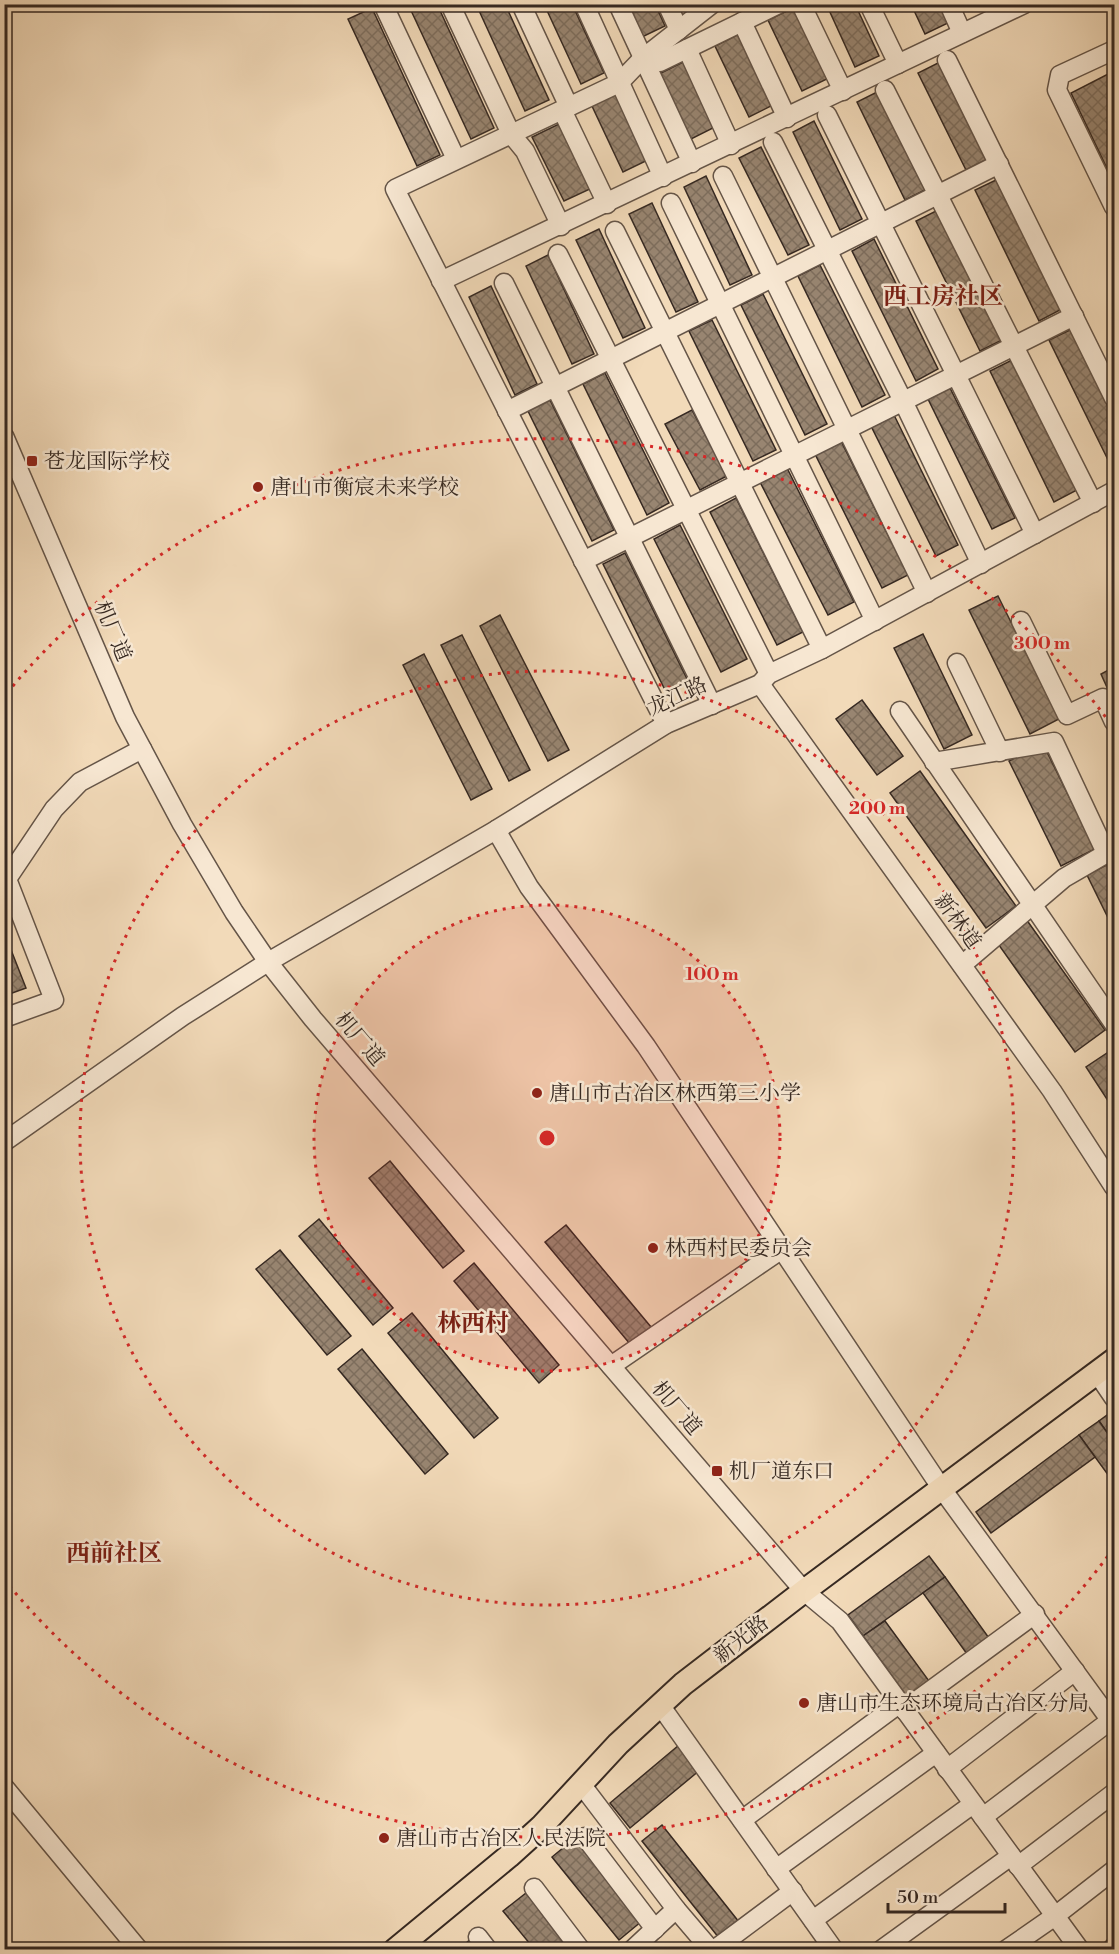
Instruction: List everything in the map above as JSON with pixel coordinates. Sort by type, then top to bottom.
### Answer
[{"type":"main road","name":"新光路","points":[[395,1950],[541,1827],[618,1744],[683,1684],[804,1591],[1106,1367]]},
{"type":"street","points":[[383,4],[456,159]]},
{"type":"street","points":[[450,4],[511,134],[525,151],[561,226]]},
{"type":"street","points":[[521,4],[607,204]]},
{"type":"street","points":[[584,4],[663,177]]},
{"type":"street","points":[[618,4],[692,163]]},
{"type":"street","points":[[667,4],[679,30]]},
{"type":"street","points":[[666,724],[395,189],[620,83],[643,58],[712,4]]},
{"type":"street","points":[[643,58],[660,62],[778,4]]},
{"type":"street","points":[[801,4],[843,91]]},
{"type":"street","points":[[869,4],[898,64]]},
{"type":"street","points":[[949,4],[962,33]]},
{"type":"street","points":[[441,281],[561,226],[1024,4]]},
{"type":"street","points":[[742,22],[787,118]]},
{"type":"street","points":[[687,49],[731,145]]},
{"type":"street","points":[[1114,50],[1060,75],[1057,90],[1114,207]]},
{"type":"street","points":[[947,60],[1114,398]]},
{"type":"street","points":[[885,90],[1092,503]]},
{"type":"street","points":[[827,115],[1035,534]]},
{"type":"street","points":[[773,142],[903,401],[981,564]]},
{"type":"street","points":[[507,411],[999,164]]},
{"type":"street","points":[[723,176],[927,593]]},
{"type":"street","points":[[671,202],[875,621]]},
{"type":"street","points":[[615,231],[822,649]]},
{"type":"street","name":"新林道","points":[[558,254],[685,510],[764,679],[1052,1091],[1114,1187]]},
{"type":"street","points":[[504,283],[712,705]]},
{"type":"street","points":[[583,561],[1074,316]]},
{"type":"street","name":"机厂道","points":[[4,436],[125,717],[182,824],[234,912],[268,962],[313,1019],[804,1591],[840,1621],[1080,1950]]},
{"type":"street","name":"龙江路","points":[[4,1142],[183,1016],[268,962],[496,830],[666,724],[712,705],[822,649],[1114,491]]},
{"type":"street","points":[[1021,621],[1067,715],[1103,698],[1114,722]]},
{"type":"street","points":[[957,663],[1000,752]]},
{"type":"street","points":[[900,711],[1114,1024]]},
{"type":"street","points":[[934,762],[1054,742],[1110,851],[1064,878],[962,965]]},
{"type":"street","points":[[4,1018],[54,1000],[7,879],[54,809],[80,782],[142,749]]},
{"type":"street","points":[[496,830],[529,887],[646,1046],[942,1489],[1113,1722],[813,1920]]},
{"type":"street","points":[[611,1366],[782,1249]]},
{"type":"street","points":[[1106,1367],[1114,1398]]},
{"type":"street","points":[[742,1820],[1035,1614]]},
{"type":"street","points":[[947,1769],[1075,1671]]},
{"type":"street","points":[[660,1705],[834,1950]]},
{"type":"street","points":[[776,1869],[936,1753]]},
{"type":"street","points":[[580,1784],[676,1909],[712,1950],[793,1892]]},
{"type":"street","points":[[4,1787],[139,1950]]},
{"type":"street","points":[[881,1950],[1114,1793]]},
{"type":"street","points":[[585,1837],[655,1929]]},
{"type":"street","points":[[1006,1950],[1055,1916],[1114,1870]]},
{"type":"street","points":[[534,1888],[581,1950]]},
{"type":"street","points":[[632,1950],[676,1909]]},
{"type":"building","points":[[408,4],[437,4],[494,128],[471,139]]},
{"type":"building","points":[[476,4],[505,4],[549,100],[525,111]]},
{"type":"building","points":[[544,4],[572,4],[604,73],[581,84]]},
{"type":"building","points":[[626,4],[655,4],[665,26],[642,37]]},
{"type":"building","points":[[839,4],[855,4],[879,56],[855,67],[829,10]]},
{"type":"building","points":[[911,4],[940,4],[948,23],[925,34]]},
{"type":"building","points":[[795,7],[829,78],[802,91],[768,20]]},
{"type":"building","points":[[372,8],[440,155],[417,166],[348,19]]},
{"type":"building","points":[[741,33],[775,104],[749,117],[715,46]]},
{"type":"building","points":[[685,61],[717,126],[691,139],[659,74]]},
{"type":"building","points":[[940,62],[988,159],[966,170],[918,73]]},
{"type":"building","points":[[1114,71],[1114,183],[1071,93]]},
{"type":"building","points":[[879,91],[927,189],[905,200],[857,102]]},
{"type":"building","points":[[618,93],[650,159],[623,172],[592,106]]},
{"type":"building","points":[[814,121],[862,219],[840,230],[793,132]]},
{"type":"building","points":[[559,124],[590,189],[564,201],[532,137]]},
{"type":"building","points":[[761,147],[809,245],[788,255],[739,158]]},
{"type":"building","points":[[706,176],[752,275],[730,285],[684,187]]},
{"type":"building","points":[[998,179],[1062,309],[1039,321],[975,190]]},
{"type":"building","points":[[652,203],[698,302],[676,312],[629,214]]},
{"type":"building","points":[[938,210],[1002,340],[980,351],[916,221]]},
{"type":"building","points":[[599,229],[645,328],[623,338],[576,240]]},
{"type":"building","points":[[874,239],[938,369],[916,381],[852,251]]},
{"type":"building","points":[[548,255],[594,354],[572,364],[526,266]]},
{"type":"building","points":[[820,265],[885,395],[862,407],[798,276]]},
{"type":"building","points":[[491,286],[537,384],[515,395],[469,297]]},
{"type":"building","points":[[763,294],[827,424],[805,435],[741,305]]},
{"type":"building","points":[[712,320],[776,450],[753,461],[689,331]]},
{"type":"building","points":[[1072,329],[1114,416],[1113,470],[1049,340]]},
{"type":"building","points":[[1012,360],[1077,490],[1054,502],[990,371]]},
{"type":"building","points":[[605,373],[669,503],[647,515],[583,384]]},
{"type":"building","points":[[950,388],[1015,518],[992,529],[928,399]]},
{"type":"building","points":[[550,400],[614,530],[592,541],[528,411]]},
{"type":"building","points":[[692,410],[727,476],[700,490],[665,424]]},
{"type":"building","points":[[894,415],[958,545],[936,556],[871,426]]},
{"type":"building","points":[[841,441],[908,575],[882,588],[815,454]]},
{"type":"building","points":[[787,468],[854,602],[828,615],[760,482]]},
{"type":"building","points":[[736,498],[803,632],[777,645],[710,512]]},
{"type":"building","points":[[680,525],[747,659],[721,672],[654,539]]},
{"type":"building","points":[[625,553],[689,683],[667,694],[603,564]]},
{"type":"building","points":[[998,596],[1059,719],[1030,734],[969,610]]},
{"type":"building","points":[[500,615],[569,750],[548,761],[480,626]]},
{"type":"building","points":[[923,634],[972,735],[944,749],[894,648]]},
{"type":"building","points":[[462,635],[530,770],[509,781],[441,645]]},
{"type":"building","points":[[424,654],[492,789],[471,800],[403,665]]},
{"type":"building","points":[[1114,667],[1114,703],[1101,674]]},
{"type":"building","points":[[862,700],[903,756],[877,775],[836,719]]},
{"type":"building","points":[[1043,744],[1095,849],[1061,866],[1009,761]]},
{"type":"building","points":[[920,771],[1016,906],[986,928],[890,793]]},
{"type":"building","points":[[1114,861],[1114,930],[1087,875]]},
{"type":"building","points":[[1026,919],[1105,1030],[1075,1052],[996,941]]},
{"type":"building","points":[[4,932],[26,988],[4,996]]},
{"type":"building","points":[[1110,1051],[1114,1057],[1114,1110],[1086,1067]]},
{"type":"building","points":[[390,1161],[464,1251],[443,1268],[369,1178]]},
{"type":"building","points":[[319,1219],[393,1308],[373,1325],[299,1236]]},
{"type":"building","points":[[566,1225],[651,1327],[630,1344],[545,1242]]},
{"type":"building","points":[[280,1250],[351,1336],[327,1355],[256,1269]]},
{"type":"building","points":[[474,1263],[559,1365],[539,1383],[454,1281]]},
{"type":"building","points":[[4,1269],[11,1283],[4,1286]]},
{"type":"building","points":[[412,1313],[498,1418],[474,1438],[388,1333]]},
{"type":"building","points":[[362,1349],[448,1454],[425,1474],[338,1369]]},
{"type":"building","points":[[1114,1410],[1114,1429],[1108,1434],[1099,1421]]},
{"type":"building","points":[[1099,1421],[1108,1434],[1114,1429],[1114,1483],[1079,1435]]},
{"type":"building","points":[[1079,1435],[1095,1457],[991,1533],[976,1512]]},
{"type":"building","points":[[929,1556],[945,1577],[863,1636],[848,1615]]},
{"type":"building","points":[[945,1577],[989,1638],[967,1654],[923,1593]]},
{"type":"building","points":[[885,1621],[929,1681],[907,1697],[863,1636]]},
{"type":"building","points":[[679,1745],[700,1770],[630,1828],[610,1803]]},
{"type":"building","points":[[662,1825],[739,1922],[719,1938],[642,1841]]},
{"type":"building","points":[[575,1838],[642,1921],[619,1940],[552,1857]]},
{"type":"building","points":[[526,1893],[573,1950],[535,1950],[503,1911]]},
{"type":"building","points":[[473,1937],[484,1950],[458,1950]]},
{"type":"place","name":"苍龙国际学校","points":[[32,461]]},
{"type":"place","name":"唐山市衡宸未来学校","points":[[258,487]]},
{"type":"place","name":"唐山市古冶区林西第三小学","points":[[537,1093]]},
{"type":"place","name":"林西村民委员会","points":[[653,1248]]},
{"type":"place","name":"机厂道东口","points":[[717,1471]]},
{"type":"place","name":"唐山市生态环境局古冶区分局","points":[[804,1703]]},
{"type":"place","name":"唐山市古冶区人民法院","points":[[384,1838]]},
{"type":"district","name":"西工房社区","points":[[943,296]]},
{"type":"district","name":"林西村","points":[[473,1323]]},
{"type":"district","name":"西前社区","points":[[114,1553]]}]
